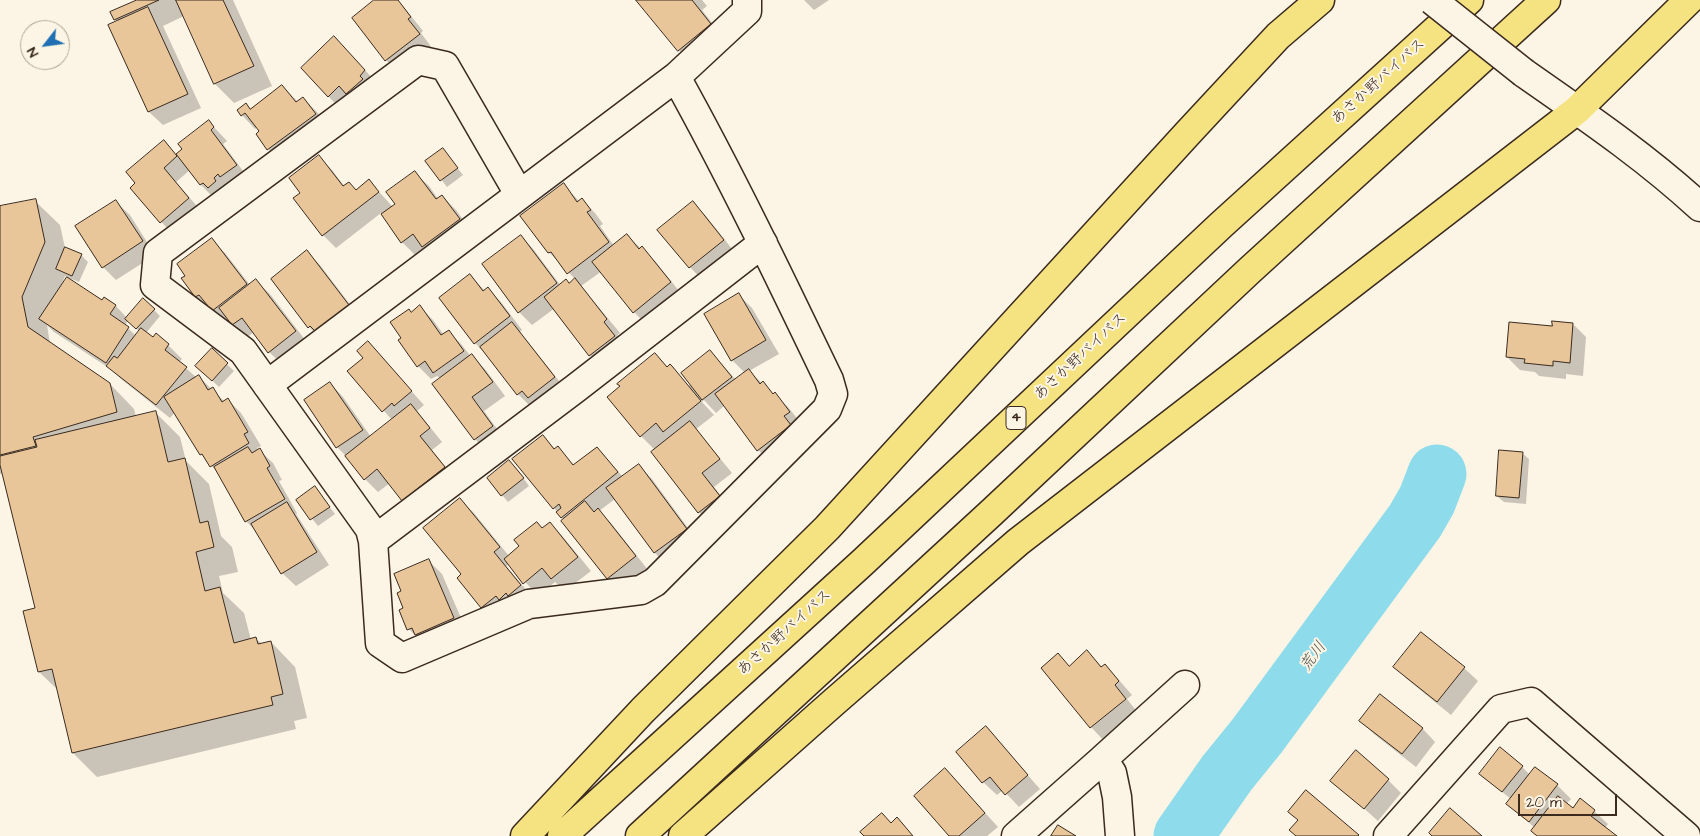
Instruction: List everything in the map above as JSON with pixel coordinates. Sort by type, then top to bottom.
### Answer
[{"type":"highway","points":[[526,836],[643,710],[827,528],[1193,127],[1278,36],[1320,0]]},
{"type":"highway","name":"あさか野バイパス","points":[[562,836],[863,562],[1221,225],[1469,0]]},
{"type":"highway","points":[[640,836],[991,513],[1257,264],[1546,0]]},
{"type":"highway","points":[[683,836],[1018,542],[1576,110],[1688,0]]},
{"type":"street","points":[[267,385],[676,77],[747,11],[747,0]]},
{"type":"street","points":[[1432,0],[1524,73],[1653,168],[1700,207]]},
{"type":"street","points":[[519,194],[445,66],[418,60],[158,253],[155,285],[243,351],[370,530],[373,541],[380,643],[402,658],[529,604],[640,590],[655,582],[827,408],[833,394],[829,380],[763,243],[676,77]]},
{"type":"street","points":[[373,541],[576,388],[763,243]]},
{"type":"street","points":[[1016,836],[1185,685]]},
{"type":"street","points":[[1388,836],[1501,709],[1531,702],[1686,836]]},
{"type":"street","points":[[1103,758],[1112,773],[1117,797],[1120,836]]},
{"type":"building","points":[[137,0],[159,0],[114,20],[110,12]]},
{"type":"building","points":[[176,0],[223,0],[254,66],[214,84]]},
{"type":"building","points":[[374,0],[398,0],[411,17],[408,19],[420,34],[385,61],[352,18]]},
{"type":"building","points":[[636,0],[692,0],[711,24],[678,51]]},
{"type":"building","points":[[148,7],[188,94],[148,112],[108,25]]},
{"type":"building","points":[[334,36],[365,70],[360,76],[363,79],[346,94],[339,86],[328,97],[301,68]]},
{"type":"building","points":[[282,85],[296,102],[303,97],[316,114],[267,150],[256,134],[259,131],[245,113],[241,116],[237,110],[246,103],[250,109]]},
{"type":"building","points":[[209,120],[214,127],[211,130],[237,165],[220,177],[218,174],[214,178],[216,181],[208,188],[203,183],[200,185],[176,154],[182,149],[178,144]]},
{"type":"building","points":[[164,140],[177,156],[164,168],[189,198],[160,223],[130,188],[135,183],[126,172]]},
{"type":"building","points":[[443,148],[458,168],[440,181],[425,161]]},
{"type":"building","points":[[319,155],[343,186],[349,182],[356,190],[369,179],[379,192],[322,236],[293,198],[300,193],[289,178]]},
{"type":"building","points":[[415,171],[436,199],[442,195],[460,219],[422,247],[413,234],[401,243],[381,214],[395,204],[386,192]]},
{"type":"building","points":[[564,183],[577,202],[582,198],[591,210],[587,212],[609,242],[567,274],[551,252],[548,253],[520,216]]},
{"type":"building","points":[[36,199],[45,242],[22,297],[28,327],[110,383],[117,412],[33,437],[36,446],[0,455],[0,206]]},
{"type":"building","points":[[116,200],[143,241],[102,268],[75,226]]},
{"type":"building","points":[[693,201],[724,240],[689,268],[657,230]]},
{"type":"building","points":[[627,234],[639,249],[642,246],[671,282],[633,313],[592,262]]},
{"type":"building","points":[[521,235],[557,283],[518,313],[482,264]]},
{"type":"building","points":[[212,238],[247,284],[212,311],[199,295],[195,297],[181,278],[185,276],[177,264]]},
{"type":"building","points":[[65,247],[82,254],[72,276],[56,269]]},
{"type":"building","points":[[307,250],[349,305],[315,331],[310,326],[308,328],[271,279]]},
{"type":"building","points":[[470,274],[483,291],[488,287],[510,316],[474,344],[439,298]]},
{"type":"building","points":[[67,277],[102,300],[104,297],[116,305],[110,314],[129,327],[106,363],[39,319]]},
{"type":"building","points":[[575,278],[607,319],[604,322],[615,336],[589,356],[544,297],[566,279],[569,283]]},
{"type":"building","points":[[256,279],[296,331],[268,353],[242,318],[232,325],[219,308]]},
{"type":"building","points":[[739,293],[766,340],[731,361],[704,314]]},
{"type":"building","points":[[143,298],[155,309],[136,329],[125,319]]},
{"type":"building","points":[[420,305],[441,335],[449,330],[464,351],[433,373],[425,361],[417,367],[398,340],[401,338],[390,322],[409,309],[411,312]]},
{"type":"building","points":[[1552,321],[1573,323],[1570,363],[1553,361],[1553,366],[1524,363],[1525,359],[1506,357],[1509,322],[1552,326]]},
{"type":"building","points":[[512,322],[555,377],[528,398],[522,391],[517,395],[480,347]]},
{"type":"building","points":[[141,328],[153,337],[156,333],[169,344],[165,350],[187,367],[156,405],[106,366],[114,356],[117,358]]},
{"type":"building","points":[[368,341],[412,391],[394,406],[392,403],[382,412],[347,371],[363,358],[357,351]]},
{"type":"building","points":[[212,348],[228,363],[212,381],[195,366]]},
{"type":"building","points":[[710,350],[732,377],[702,400],[681,373]]},
{"type":"building","points":[[655,353],[667,367],[670,364],[672,366],[701,401],[663,432],[656,423],[640,437],[607,397],[620,386],[617,384]]},
{"type":"building","points":[[472,354],[493,382],[472,397],[493,426],[474,440],[432,384]]},
{"type":"building","points":[[749,369],[760,384],[763,381],[773,394],[775,392],[790,412],[784,416],[791,425],[757,451],[715,394]]},
{"type":"building","points":[[199,375],[208,390],[213,387],[222,402],[228,398],[248,432],[244,434],[249,443],[210,467],[202,454],[200,455],[164,397]]},
{"type":"building","points":[[330,382],[363,430],[336,448],[304,400]]},
{"type":"building","points":[[411,404],[430,428],[420,436],[445,467],[402,501],[377,469],[364,480],[345,456]]},
{"type":"building","points":[[156,411],[168,462],[185,458],[200,523],[208,521],[214,547],[196,552],[205,591],[220,587],[234,643],[256,637],[258,644],[271,641],[283,694],[271,697],[273,705],[72,753],[52,669],[38,672],[23,611],[35,608],[0,465],[0,456],[37,447],[35,440]]},
{"type":"building","points":[[690,421],[720,459],[702,473],[720,496],[698,513],[651,452]]},
{"type":"building","points":[[543,435],[554,449],[558,446],[573,465],[597,447],[618,472],[561,518],[556,512],[561,508],[559,504],[553,509],[512,459]]},
{"type":"building","points":[[248,447],[252,453],[260,448],[270,466],[267,468],[285,499],[245,522],[214,467]]},
{"type":"building","points":[[1499,450],[1523,452],[1519,498],[1496,496]]},
{"type":"building","points":[[509,460],[524,478],[501,496],[487,478]]},
{"type":"building","points":[[639,464],[687,529],[654,553],[606,488]]},
{"type":"building","points":[[315,486],[330,507],[310,520],[296,500]]},
{"type":"building","points":[[460,498],[500,547],[494,552],[521,585],[508,596],[506,593],[499,600],[496,596],[481,608],[457,578],[461,574],[423,528]]},
{"type":"building","points":[[585,501],[594,512],[598,508],[636,556],[607,579],[561,521]]},
{"type":"building","points":[[287,502],[317,552],[281,574],[251,524]]},
{"type":"building","points":[[537,522],[542,528],[550,522],[578,557],[551,579],[542,568],[523,584],[504,559],[519,546],[514,540]]},
{"type":"building","points":[[429,559],[454,618],[415,635],[412,628],[407,630],[399,610],[403,608],[397,593],[401,591],[394,574]]},
{"type":"building","points":[[1421,632],[1465,667],[1437,702],[1393,667]]},
{"type":"building","points":[[1087,650],[1101,667],[1105,664],[1119,681],[1115,685],[1126,699],[1090,728],[1041,668],[1058,653],[1069,666]]},
{"type":"building","points":[[1380,694],[1423,728],[1402,754],[1359,721]]},
{"type":"building","points":[[986,726],[1028,775],[1005,795],[990,777],[982,783],[956,752]]},
{"type":"building","points":[[1500,747],[1523,766],[1502,792],[1479,774]]},
{"type":"building","points":[[1356,750],[1389,779],[1364,809],[1330,781]]},
{"type":"building","points":[[1535,767],[1558,784],[1529,822],[1506,804]]},
{"type":"building","points":[[945,768],[985,813],[959,836],[949,836],[914,796]]},
{"type":"building","points":[[1306,790],[1359,835],[1296,836],[1289,830],[1298,820],[1288,812]]},
{"type":"building","points":[[1558,796],[1573,808],[1580,798],[1595,810],[1591,816],[1617,836],[1537,836],[1531,831]]},
{"type":"building","points":[[1450,808],[1482,836],[1432,836],[1429,833]]},
{"type":"building","points":[[882,813],[891,823],[897,817],[913,836],[864,836],[860,832]]},
{"type":"building","points":[[1058,825],[1076,836],[1051,836]]},
{"type":"waterway","name":"荒川","points":[[1183,836],[1227,773],[1257,736],[1415,521],[1427,500],[1437,474]]}]
